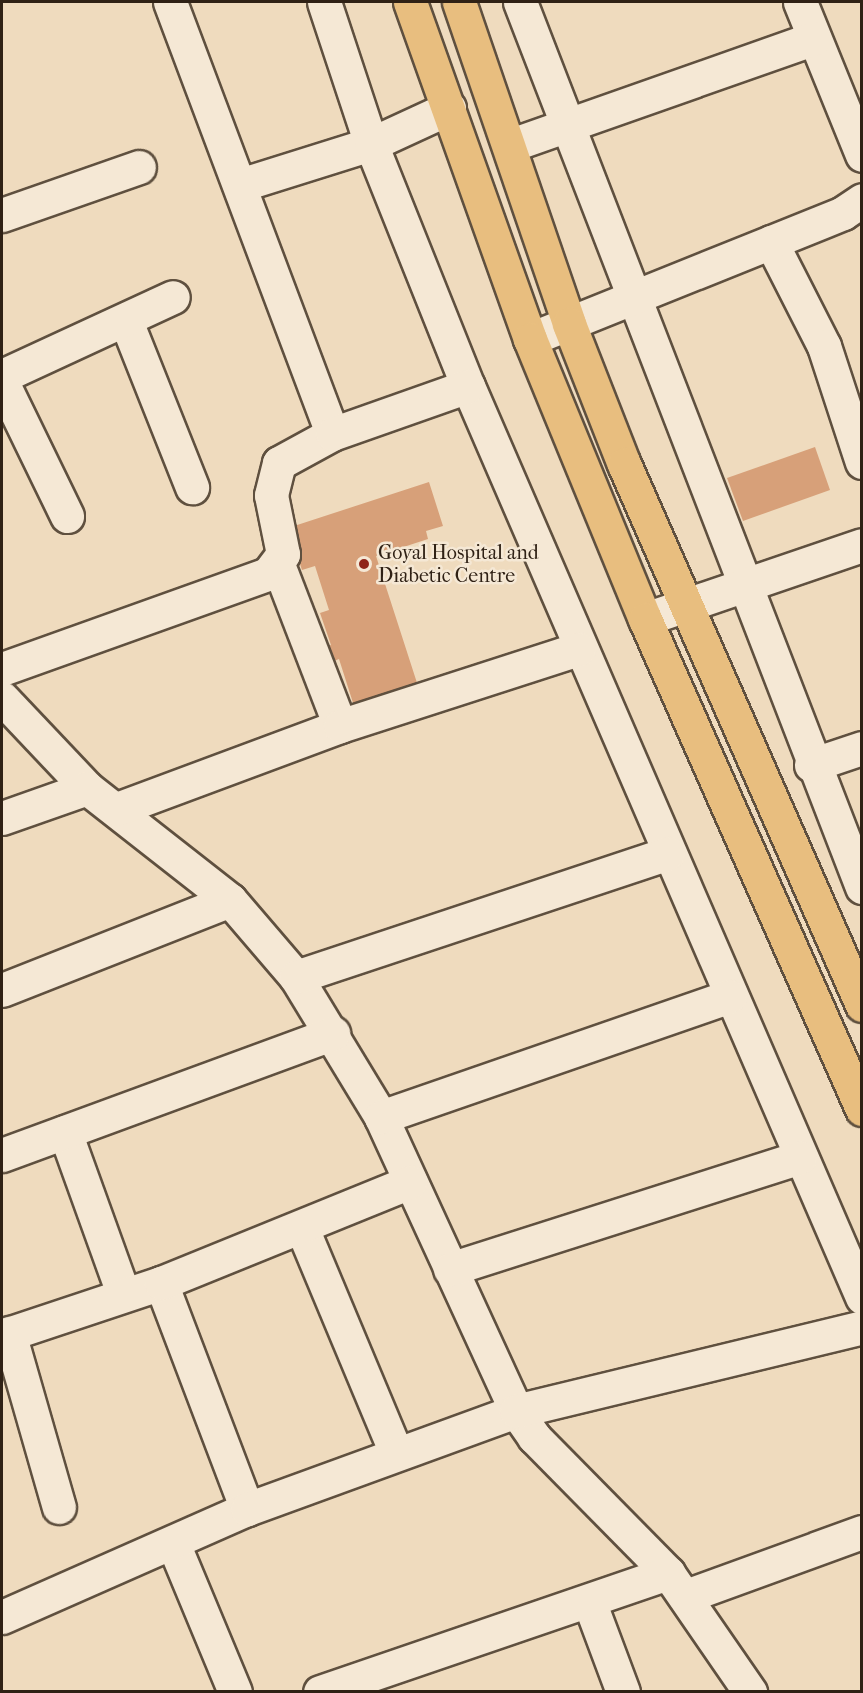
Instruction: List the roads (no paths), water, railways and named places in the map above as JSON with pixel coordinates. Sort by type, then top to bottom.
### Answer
[{"type":"main road","points":[[410,2],[530,339],[645,619],[861,1109]]},
{"type":"main road","points":[[459,2],[511,145],[569,324],[684,606],[861,1005]]},
{"type":"street","points":[[170,2],[332,434]]},
{"type":"street","points":[[324,2],[371,144],[468,386],[579,649],[861,1297]]},
{"type":"street","points":[[520,2],[631,297],[746,587],[811,765],[861,887]]},
{"type":"street","points":[[800,2],[861,155]]},
{"type":"street","points":[[511,145],[814,38]]},
{"type":"street","points":[[240,185],[371,144],[449,108]]},
{"type":"street","points":[[2,215],[139,167]]},
{"type":"street","points":[[530,339],[843,213],[861,200]]},
{"type":"street","points":[[771,242],[825,346],[861,462]]},
{"type":"street","points":[[2,376],[126,321],[173,297]]},
{"type":"street","points":[[126,321],[192,487]]},
{"type":"street","points":[[2,382],[67,516]]},
{"type":"street","points":[[340,726],[279,567],[283,554],[272,479],[279,463],[296,450],[332,434],[468,386]]},
{"type":"street","points":[[645,619],[746,587],[861,545]]},
{"type":"street","points":[[2,669],[253,582],[279,567]]},
{"type":"street","points":[[117,809],[340,726],[579,649]]},
{"type":"street","points":[[2,698],[87,788],[117,809],[230,900],[297,977],[333,1033],[381,1117],[516,1411],[534,1437],[677,1584],[750,1692]]},
{"type":"street","points":[[811,765],[861,748]]},
{"type":"street","points":[[2,818],[87,788]]},
{"type":"street","points":[[297,977],[668,852]]},
{"type":"street","points":[[2,990],[230,900]]},
{"type":"street","points":[[381,1117],[730,996]]},
{"type":"street","points":[[2,1155],[333,1033]]},
{"type":"street","points":[[65,1132],[123,1293]]},
{"type":"street","points":[[450,1269],[800,1157]]},
{"type":"street","points":[[59,1507],[5,1335],[123,1293],[161,1283],[302,1228],[410,1182]]},
{"type":"street","points":[[302,1228],[396,1452]]},
{"type":"street","points":[[161,1283],[247,1509]]},
{"type":"street","points":[[2,1617],[247,1509],[396,1452],[516,1411],[861,1327]]},
{"type":"street","points":[[320,1692],[589,1601],[677,1584],[861,1532]]},
{"type":"street","points":[[173,1543],[235,1692]]},
{"type":"street","points":[[589,1601],[623,1692]]},
{"type":"place","name":"Goyal Hospital and Diabetic Centre","points":[[364,564]]}]
